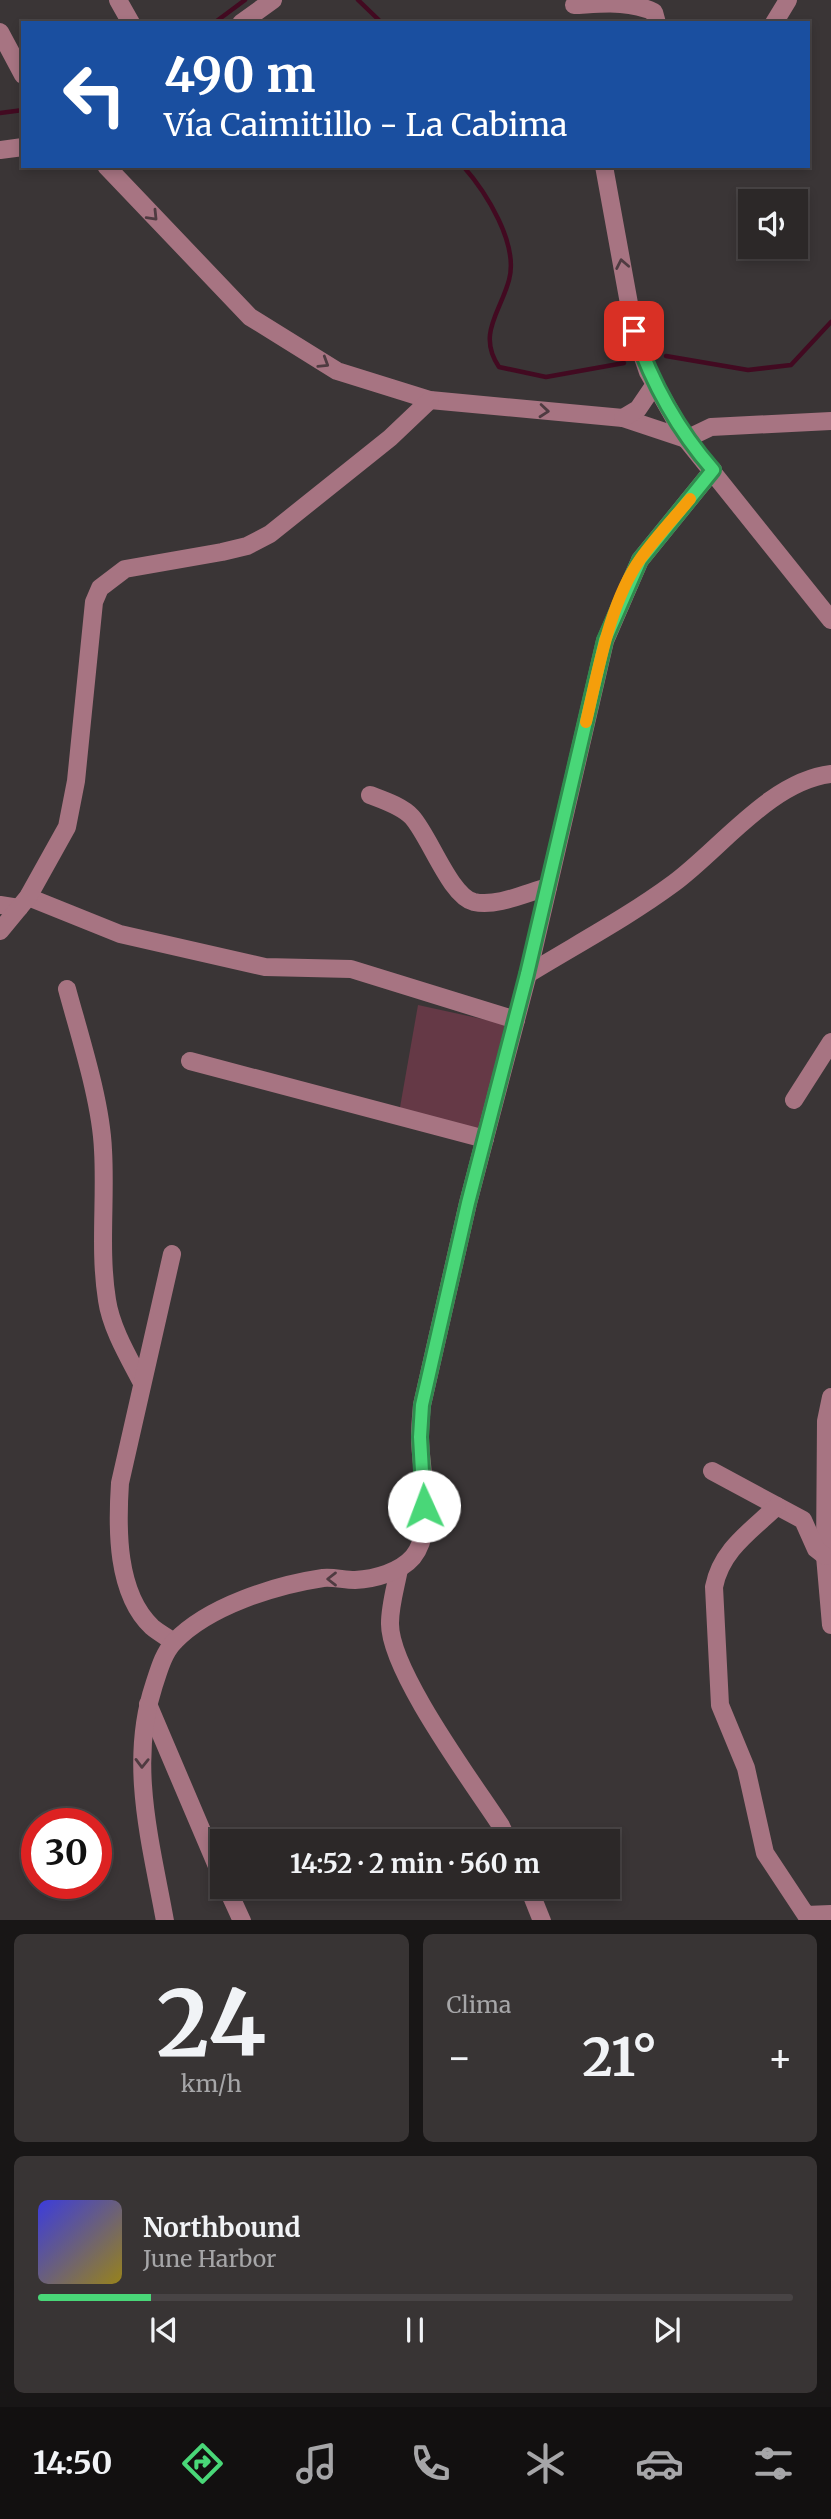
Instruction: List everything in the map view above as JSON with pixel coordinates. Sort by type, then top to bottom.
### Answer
[{"type":"street","points":[[118,0],[130,21]]},
{"type":"street","points":[[244,21],[273,0]]},
{"type":"street","points":[[776,21],[788,0]]},
{"type":"street","points":[[575,9],[615,4],[642,6],[654,12],[656,21]]},
{"type":"street","points":[[0,32],[21,71]]},
{"type":"street","points":[[0,150],[21,147]]},
{"type":"street","points":[[108,168],[250,317],[337,371],[430,400],[623,418],[685,439],[711,427],[831,421]]},
{"type":"street","points":[[604,168],[634,331],[652,378],[685,439],[713,470],[831,620]]},
{"type":"street","points":[[623,418],[638,409],[652,378]]},
{"type":"street","points":[[0,931],[23,903],[67,827],[76,782],[93,602],[100,587],[125,569],[247,546],[270,534],[390,438],[430,400]]},
{"type":"street","points":[[165,1920],[142,1785],[141,1763],[148,1702],[161,1663],[174,1642],[197,1624],[249,1596],[288,1584],[328,1577],[357,1580],[399,1569],[414,1556],[421,1541],[424,1489],[420,1437],[422,1405],[605,640],[640,560],[713,470]]},
{"type":"street","points":[[527,974],[632,912],[676,882],[786,789],[831,774]]},
{"type":"street","points":[[370,794],[410,814],[463,897],[475,902],[493,902],[548,887]]},
{"type":"street","points":[[0,905],[23,903],[120,934],[265,967],[351,969],[516,1020]]},
{"type":"street","points":[[67,989],[89,1074],[103,1148],[103,1244],[107,1302],[127,1354],[142,1383]]},
{"type":"street","points":[[794,1100],[831,1042]]},
{"type":"street","points":[[190,1061],[485,1139]]},
{"type":"street","points":[[172,1254],[120,1483],[117,1521],[129,1589],[144,1617],[174,1642]]},
{"type":"street","points":[[831,1397],[825,1556],[831,1625]]},
{"type":"street","points":[[712,1471],[803,1520],[816,1549],[825,1556]]},
{"type":"street","points":[[777,1506],[726,1555],[718,1568],[714,1587],[720,1705],[748,1775],[765,1853],[806,1915],[831,1914]]},
{"type":"street","points":[[399,1569],[390,1624],[396,1654],[411,1684],[502,1829]]},
{"type":"street","points":[[148,1702],[210,1849]]},
{"type":"street","points":[[232,1899],[242,1920]]},
{"type":"street","points":[[533,1899],[542,1920]]},
{"type":"shaded area","points":[[418,1005],[505,1024],[478,1132],[399,1113]]},
{"type":"waterway","points":[[217,21],[245,0]]},
{"type":"waterway","points":[[358,0],[380,21]]},
{"type":"waterway","points":[[0,113],[21,110]]},
{"type":"waterway","points":[[464,168],[490,204],[505,235],[509,251],[509,280],[490,334],[490,344],[499,367],[546,377],[624,363]]},
{"type":"waterway","points":[[666,356],[748,370],[791,365],[831,322]]},
{"type":"slow traffic","points":[[586,722],[605,640],[624,593],[640,560],[690,499]]},
{"type":"route","points":[[424,1506],[420,1437],[428,1373],[468,1203],[527,974],[605,640],[640,560],[713,470],[685,439],[648,372],[634,331]]}]
